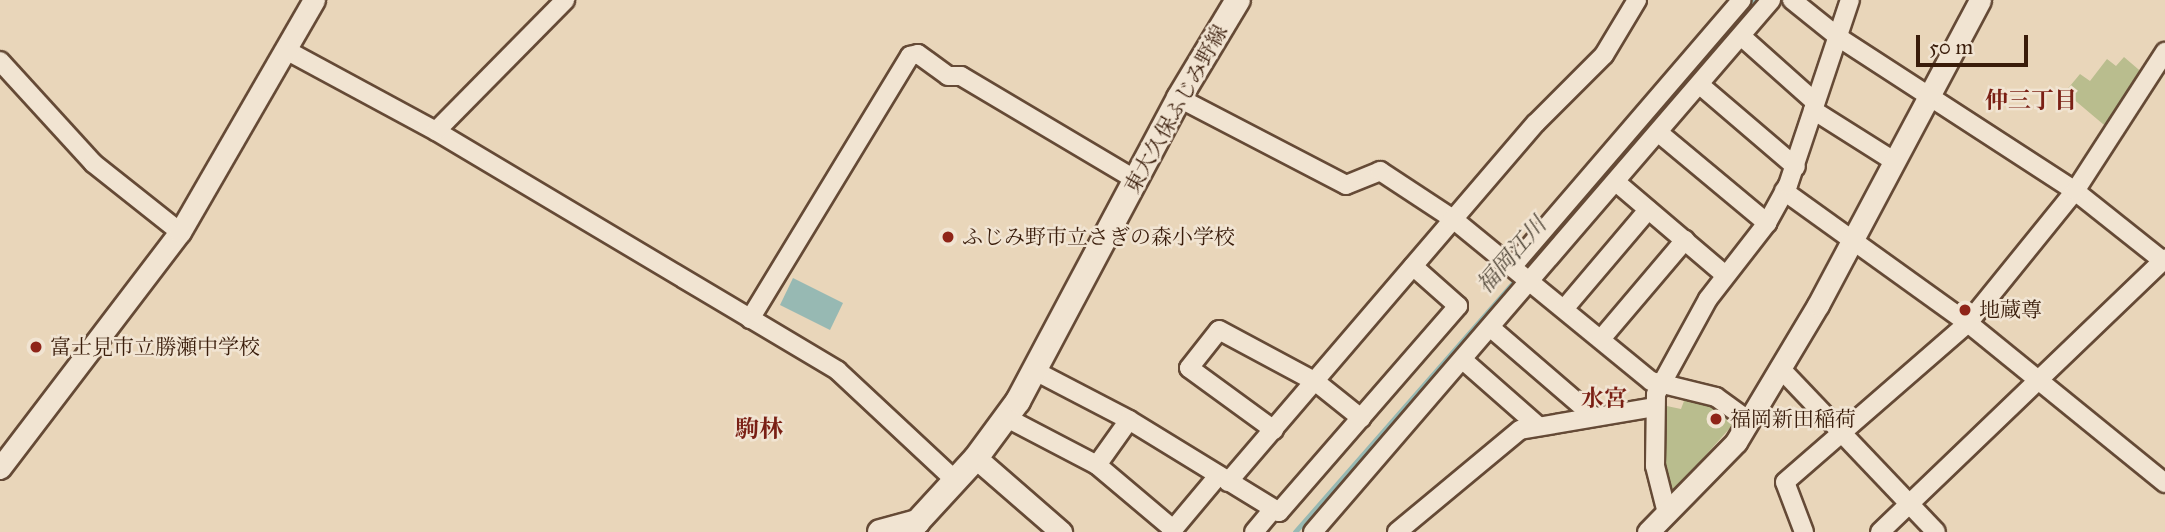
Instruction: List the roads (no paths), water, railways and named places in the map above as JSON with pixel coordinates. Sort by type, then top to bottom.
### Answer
[{"type":"main road","name":"東大久保ふじみ野線","points":[[914,529],[1007,418],[1035,371],[1180,98],[1238,0]]},
{"type":"main road","points":[[880,532],[914,529]]},
{"type":"street","points":[[0,468],[180,232],[314,0]]},
{"type":"street","points":[[436,131],[565,0]]},
{"type":"street","points":[[1007,418],[1097,465],[1172,531],[1274,430],[1577,78],[1604,55],[1637,0]]},
{"type":"street","points":[[1313,532],[1491,328],[1521,274],[1742,0]]},
{"type":"street","points":[[1521,274],[1616,182],[1771,0]]},
{"type":"street","points":[[1792,0],[1838,37],[2075,191],[2164,260],[1880,532]]},
{"type":"street","points":[[1667,513],[1655,466],[1654,407],[1660,384],[1724,274],[1767,223],[1796,167],[1850,0]]},
{"type":"street","points":[[1648,532],[1736,442],[1780,368],[1980,0]]},
{"type":"street","points":[[1741,36],[1814,106],[1892,160]]},
{"type":"street","points":[[286,50],[436,131],[838,371],[956,481]]},
{"type":"street","points":[[1804,532],[1785,482],[1968,323],[2075,191],[2165,52]]},
{"type":"street","points":[[750,319],[910,56],[918,54],[948,76],[961,76],[1136,180]]},
{"type":"street","points":[[0,61],[93,163],[180,232]]},
{"type":"street","points":[[1700,85],[1796,167]]},
{"type":"street","points":[[1180,98],[1346,185],[1380,171],[1453,219],[1660,384],[1716,397],[1749,421]]},
{"type":"street","points":[[1659,133],[1767,223]]},
{"type":"street","points":[[1616,182],[1724,274]]},
{"type":"street","points":[[1784,191],[1968,323],[2165,483]]},
{"type":"street","points":[[1564,309],[1648,210]]},
{"type":"street","points":[[1601,339],[1685,240]]},
{"type":"street","points":[[1035,371],[1129,420],[1279,512],[1458,306],[1413,266]]},
{"type":"street","points":[[1491,328],[1592,415]]},
{"type":"street","points":[[1274,430],[1189,368],[1220,330],[1316,383],[1361,418]]},
{"type":"street","points":[[1463,360],[1538,426]]},
{"type":"street","points":[[1780,368],[1936,532]]},
{"type":"street","points":[[1397,532],[1484,456],[1520,430],[1592,415],[1654,407]]},
{"type":"street","points":[[1097,465],[1129,420]]},
{"type":"street","points":[[976,458],[1061,532]]},
{"type":"street","points":[[1254,532],[1273,509]]},
{"type":"water","points":[[793,278],[843,303],[830,330],[780,305]]},
{"type":"waterway","name":"福岡江川","points":[[1523,271],[1754,0]]},
{"type":"waterway","name":"福岡江川","points":[[1295,532],[1517,278]]},
{"type":"place","name":"ふじみ野市立さぎの森小学校","points":[[948,237]]},
{"type":"place","name":"地蔵尊","points":[[1965,310]]},
{"type":"place","name":"富士見市立勝瀬中学校","points":[[36,347]]},
{"type":"place","name":"福岡新田稲荷","points":[[1716,419]]},
{"type":"district","name":"仲三丁目","points":[[2031,100]]},
{"type":"district","name":"水宮","points":[[1604,398]]},
{"type":"district","name":"駒林","points":[[759,430]]}]
